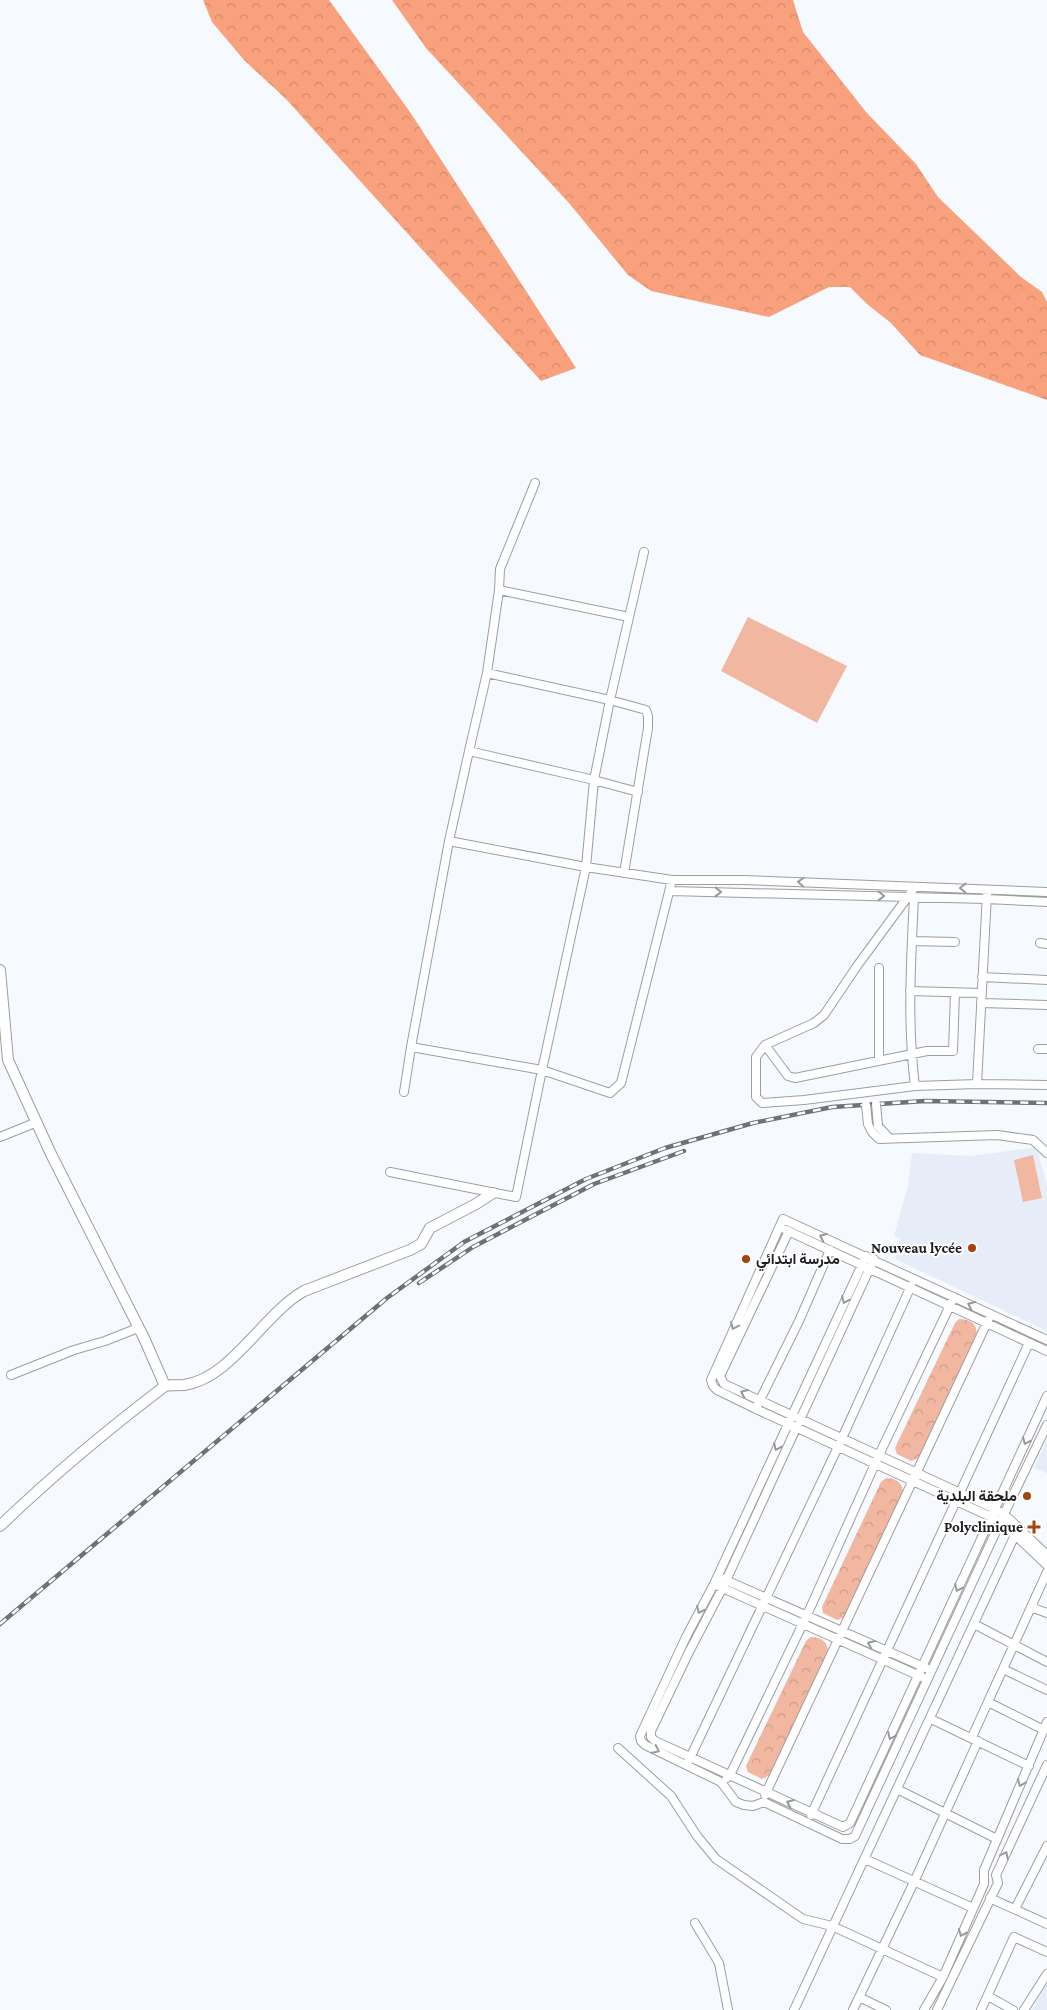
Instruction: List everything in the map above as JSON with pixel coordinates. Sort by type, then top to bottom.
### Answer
[{"type":"street","points":[[404,1092],[449,841],[487,673],[499,590],[500,569],[535,484]]},
{"type":"street","points":[[390,1172],[516,1197],[586,867],[594,780],[610,700],[644,552]]},
{"type":"street","points":[[499,590],[629,617]]},
{"type":"street","points":[[487,673],[610,700],[646,710],[648,728],[624,873]]},
{"type":"street","points":[[469,751],[638,792]]},
{"type":"street","points":[[449,841],[586,867],[672,880],[743,880],[1047,892]]},
{"type":"street","points":[[411,1047],[542,1070],[610,1092],[621,1083],[672,880]]},
{"type":"street","points":[[914,887],[911,897],[910,991],[911,1056],[915,1086]]},
{"type":"street","points":[[977,1084],[988,889]]},
{"type":"street","points":[[670,891],[1047,902]]},
{"type":"street","points":[[911,897],[824,1015],[814,1023],[765,1045],[756,1057],[756,1097],[762,1103],[804,1100],[915,1086],[977,1084],[1047,1085]]},
{"type":"street","points":[[912,941],[956,942]]},
{"type":"street","points":[[878,1061],[879,968]]},
{"type":"street","points":[[0,970],[8,1060],[144,1338],[165,1386]]},
{"type":"street","points":[[982,977],[1047,980]]},
{"type":"street","points":[[910,991],[981,994]]},
{"type":"street","points":[[765,1045],[788,1076],[795,1078],[911,1056],[927,1051],[953,1051],[955,993]]},
{"type":"street","points":[[981,1003],[1047,1005]]},
{"type":"street","points":[[1038,1049],[1047,1049]]},
{"type":"street","points":[[875,1091],[878,1126],[889,1138]]},
{"type":"street","points":[[865,1092],[868,1124],[872,1132],[879,1139],[997,1135],[1033,1140],[1047,1153]]},
{"type":"street","points":[[0,1137],[37,1122]]},
{"type":"street","points":[[0,1526],[42,1486],[165,1386],[186,1384],[214,1373],[228,1362],[289,1300],[304,1291],[410,1250],[421,1244],[430,1228],[476,1204],[493,1192]]},
{"type":"street","points":[[1047,1340],[874,1259],[783,1219],[711,1380],[712,1386],[717,1390],[791,1426],[991,1517],[1002,1517],[1047,1555]]},
{"type":"street","points":[[779,1227],[911,1286],[1047,1351]]},
{"type":"street","points":[[789,1231],[720,1376],[724,1384],[995,1509],[1015,1535],[1047,1565]]},
{"type":"street","points":[[756,1409],[830,1250]]},
{"type":"street","points":[[796,1417],[866,1256]]},
{"type":"street","points":[[874,1259],[686,1637],[640,1736],[641,1741],[645,1745],[721,1782],[736,1802],[744,1806],[753,1806],[764,1802],[842,1839],[850,1839],[855,1836],[1002,1517],[1047,1425]]},
{"type":"street","points":[[687,1765],[838,1448],[911,1286]]},
{"type":"street","points":[[721,1782],[730,1775],[954,1297]]},
{"type":"street","points":[[764,1802],[766,1792],[991,1314]]},
{"type":"street","points":[[11,1375],[74,1350],[105,1341],[138,1328]]},
{"type":"street","points":[[807,1822],[1029,1343]]},
{"type":"street","points":[[791,1426],[724,1584],[652,1731],[652,1737],[655,1741],[843,1827],[850,1823],[1047,1396]]},
{"type":"street","points":[[879,1455],[888,1470]]},
{"type":"street","points":[[794,2010],[1015,1535]]},
{"type":"street","points":[[853,2010],[946,1812],[988,1702],[1047,1572]]},
{"type":"street","points":[[715,1581],[767,1598],[932,1670]]},
{"type":"street","points":[[724,1584],[763,1606],[928,1680]]},
{"type":"street","points":[[1031,1607],[1047,1614]]},
{"type":"street","points":[[974,1624],[1047,1662]]},
{"type":"street","points":[[1002,1669],[1047,1690]]},
{"type":"street","points":[[924,2010],[943,1977],[974,1908],[984,1884],[984,1870],[1045,1726],[988,1702]]},
{"type":"street","points":[[931,1719],[1028,1766]]},
{"type":"street","points":[[618,1748],[671,1796],[697,1836],[716,1859],[803,1918],[832,1926],[943,1977]]},
{"type":"street","points":[[938,2010],[998,1883],[996,1875],[1047,1765]]},
{"type":"street","points":[[897,1789],[997,1839]]},
{"type":"street","points":[[1014,1908],[1047,1846]]},
{"type":"street","points":[[864,1859],[974,1908]]},
{"type":"street","points":[[990,1898],[1047,1924]]},
{"type":"street","points":[[695,1923],[719,1963],[728,2010]]},
{"type":"street","points":[[981,2010],[1014,1938],[1047,1952]]},
{"type":"street","points":[[1024,2010],[1047,1974]]},
{"type":"street","points":[[859,1996],[886,2010]]},
{"type":"street","points":[[988,1996],[1013,2010]]},
{"type":"shaded area","name":"Nouveau lycée","points":[[1037,1147],[1047,1187],[1047,1331],[895,1259],[900,1238],[894,1236],[908,1186],[912,1153],[972,1156]]},
{"type":"shaded area","points":[[1047,1439],[1047,1473],[1034,1468]]},
{"type":"shaded area","points":[[1047,1981],[1047,2010],[1032,2010]]},
{"type":"green space","points":[[203,0],[329,0],[410,112],[576,368],[541,381],[286,99],[244,60],[212,22]]},
{"type":"green space","points":[[392,0],[793,0],[803,32],[866,112],[916,164],[938,197],[1021,277],[1042,292],[1047,302],[1047,400],[920,355],[891,323],[867,304],[850,287],[829,287],[769,317],[651,291],[628,275],[569,203],[426,48]]},
{"type":"green space","points":[[748,617],[847,666],[817,723],[721,671]]},
{"type":"green space","points":[[1033,1155],[1042,1198],[1023,1202],[1014,1160]]},
{"type":"green space","points":[[959,1319],[966,1320],[975,1325],[976,1335],[919,1458],[911,1461],[897,1454],[895,1448],[955,1323]]},
{"type":"green space","points":[[886,1478],[893,1479],[901,1484],[902,1494],[845,1617],[837,1620],[823,1613],[822,1607],[881,1482]]},
{"type":"green space","points":[[811,1637],[818,1638],[826,1643],[827,1653],[770,1775],[762,1779],[748,1772],[746,1766],[806,1641]]},
{"type":"railway","points":[[0,1624],[387,1298],[464,1242],[586,1179],[665,1148],[753,1123],[832,1107],[925,1101],[1047,1103]]},
{"type":"railway","points":[[419,1283],[473,1247],[594,1184],[684,1151]]},
{"type":"place","name":"Nouveau lycée","points":[[972,1248]]},
{"type":"place","name":"مدرسة ابتدائي","points":[[746,1259]]},
{"type":"place","name":"ملحقة البلدية","points":[[1027,1496]]},
{"type":"place","name":"Polyclinique","points":[[1034,1527]]}]
